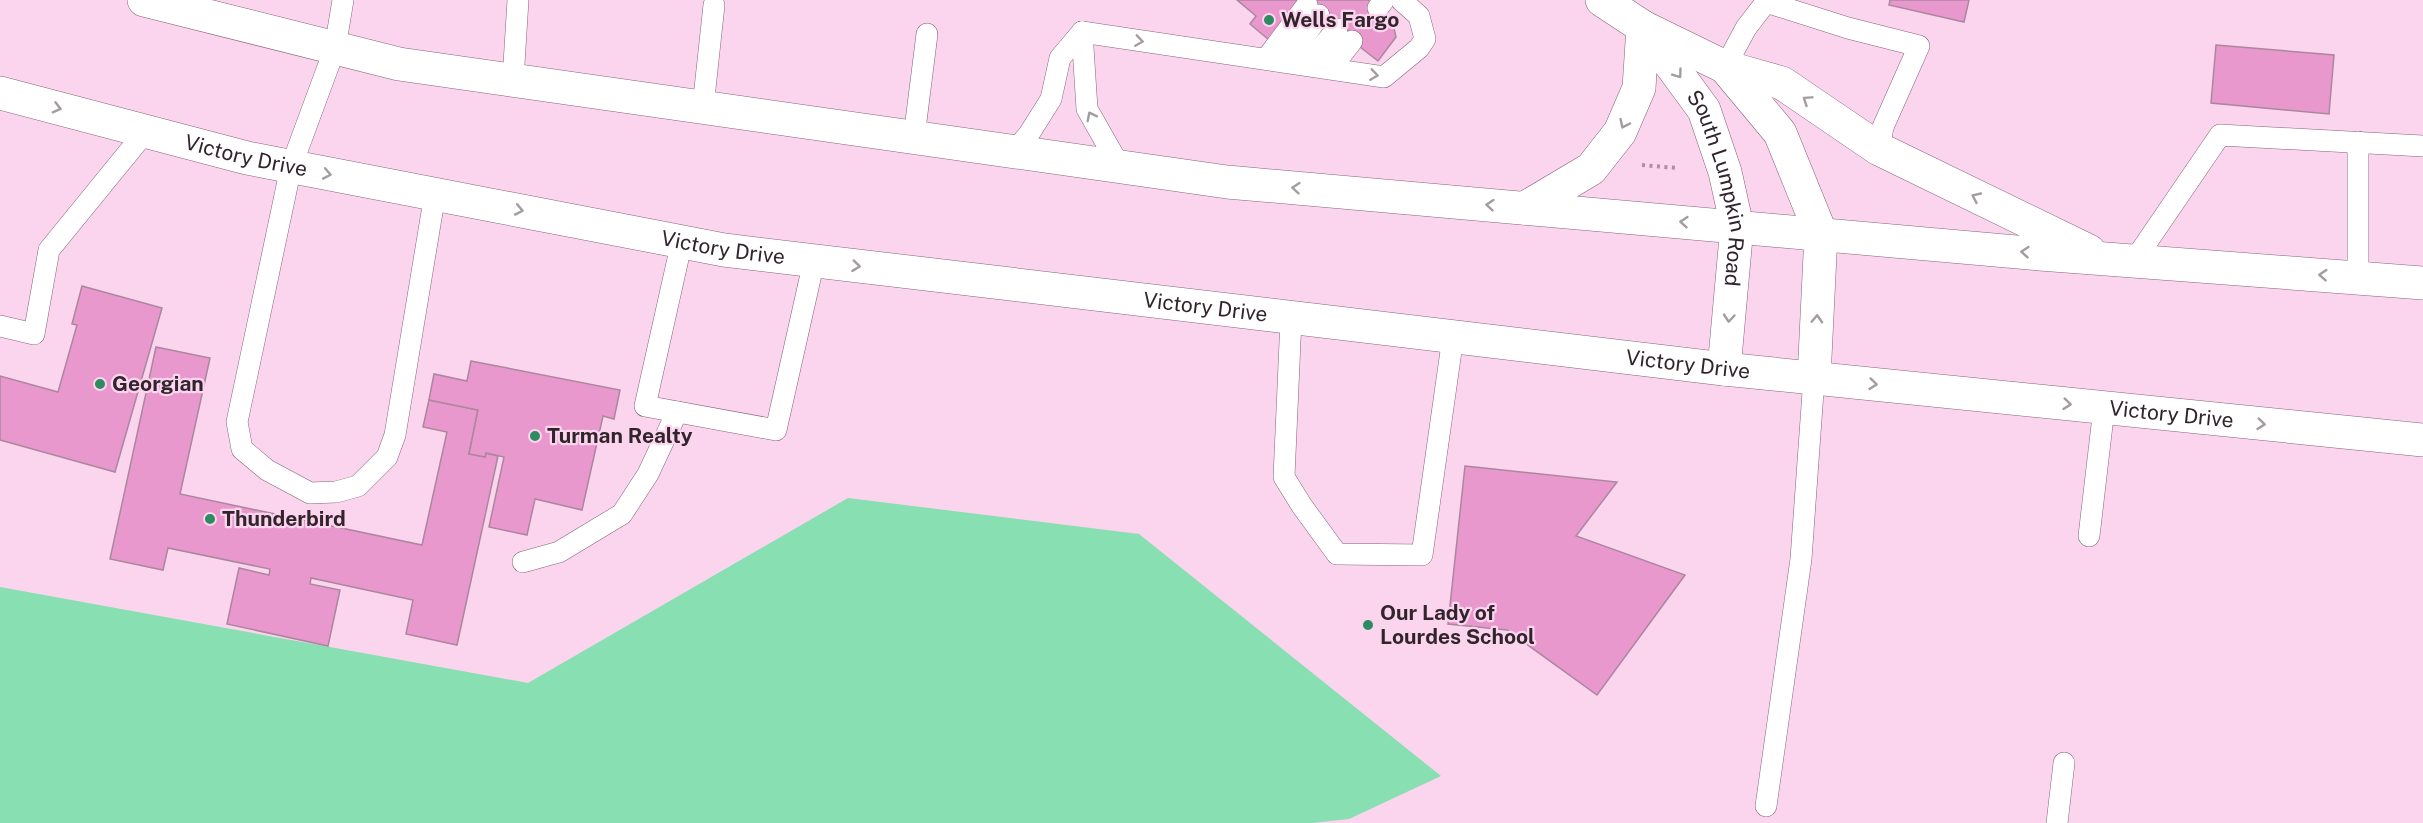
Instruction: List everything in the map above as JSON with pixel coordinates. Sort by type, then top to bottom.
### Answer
[{"type":"main road","points":[[144,0],[399,64],[1227,182],[2119,260],[2423,283]]},
{"type":"main road","name":"South Lumpkin Road","points":[[1602,0],[1643,27],[1725,67],[1780,133],[1821,234],[1815,378]]},
{"type":"main road","points":[[1525,208],[1591,169],[1620,132],[1639,88],[1643,27]]},
{"type":"main road","name":"South Lumpkin Road","points":[[1643,27],[1704,110],[1725,172],[1737,226],[1724,369]]},
{"type":"main road","points":[[1725,67],[1782,83],[1879,149],[2119,260]]},
{"type":"main road","name":"Victory Drive","points":[[0,93],[247,158],[724,250],[1724,369],[2423,441]]},
{"type":"lane","points":[[343,0],[335,48],[291,167],[237,422],[242,449],[267,470],[310,493],[336,492],[358,486],[387,457],[395,435],[435,194]]},
{"type":"lane","points":[[513,80],[519,0]]},
{"type":"lane","points":[[1082,32],[1384,76],[1419,48],[1425,39],[1419,15],[1401,0]]},
{"type":"lane","points":[[1725,67],[1746,28],[1766,2],[1848,28],[1919,46],[1883,127],[1879,149]]},
{"type":"lane","points":[[703,107],[714,4]]},
{"type":"lane","points":[[1266,59],[1313,10],[1297,63]]},
{"type":"lane","points":[[1014,152],[1029,134],[1051,99],[1060,58],[1082,32]]},
{"type":"lane","points":[[1082,32],[1087,109],[1120,166]]},
{"type":"lane","points":[[914,138],[927,34]]},
{"type":"lane","points":[[1297,63],[1344,35],[1331,68]]},
{"type":"lane","points":[[0,326],[33,334],[49,250],[146,131]]},
{"type":"lane","points":[[2119,260],[2220,135],[2423,146]]},
{"type":"lane","points":[[2358,142],[2358,278]]},
{"type":"lane","points":[[682,242],[645,406],[776,430],[814,261]]},
{"type":"lane","points":[[1291,318],[1284,477],[1337,554],[1422,555],[1453,338]]},
{"type":"lane","points":[[1766,806],[1801,559],[1815,378]]},
{"type":"lane","points":[[2089,536],[2104,408]]},
{"type":"lane","points":[[523,562],[559,552],[622,514],[648,474],[677,412]]},
{"type":"lane","points":[[2057,823],[2064,763]]},
{"type":"path","points":[[1635,164],[1677,168]]},
{"type":"green space","points":[[848,498],[1139,534],[1441,776],[1349,819],[1312,823],[0,823],[0,587],[528,683]]},
{"type":"building","name":"Wells Fargo","points":[[1237,0],[1300,0],[1269,40],[1250,24],[1256,16]]},
{"type":"building","points":[[1300,0],[1368,0],[1392,20],[1396,37],[1378,61]]},
{"type":"building","points":[[1890,0],[1969,0],[1964,22],[1889,5]]},
{"type":"building","points":[[2216,45],[2334,55],[2329,114],[2211,103]]},
{"type":"building","name":"Georgian","points":[[82,286],[162,308],[115,472],[0,440],[0,376],[58,392],[77,325],[72,324]]},
{"type":"building","name":"Thunderbird","points":[[156,347],[210,358],[180,494],[422,545],[447,432],[423,427],[429,400],[478,410],[469,454],[485,457],[486,453],[498,456],[457,645],[406,634],[413,600],[311,578],[310,584],[340,590],[328,646],[227,624],[239,568],[269,575],[270,569],[168,548],[163,570],[110,559]]},
{"type":"building","name":"Turman Realty","points":[[471,361],[620,390],[614,419],[603,416],[582,510],[535,499],[527,535],[489,527],[504,457],[486,453],[485,457],[469,454],[478,410],[429,400],[434,374],[467,381]]},
{"type":"building","points":[[1465,466],[1617,482],[1576,536],[1685,575],[1597,695],[1507,630],[1448,624]]},
{"type":"place","name":"Wells Fargo","points":[[1269,20]]},
{"type":"place","name":"Georgian","points":[[100,384]]},
{"type":"place","name":"Turman Realty","points":[[535,436]]},
{"type":"place","name":"Thunderbird","points":[[210,519]]},
{"type":"place","name":"Our Lady of Lourdes School","points":[[1368,625]]}]
